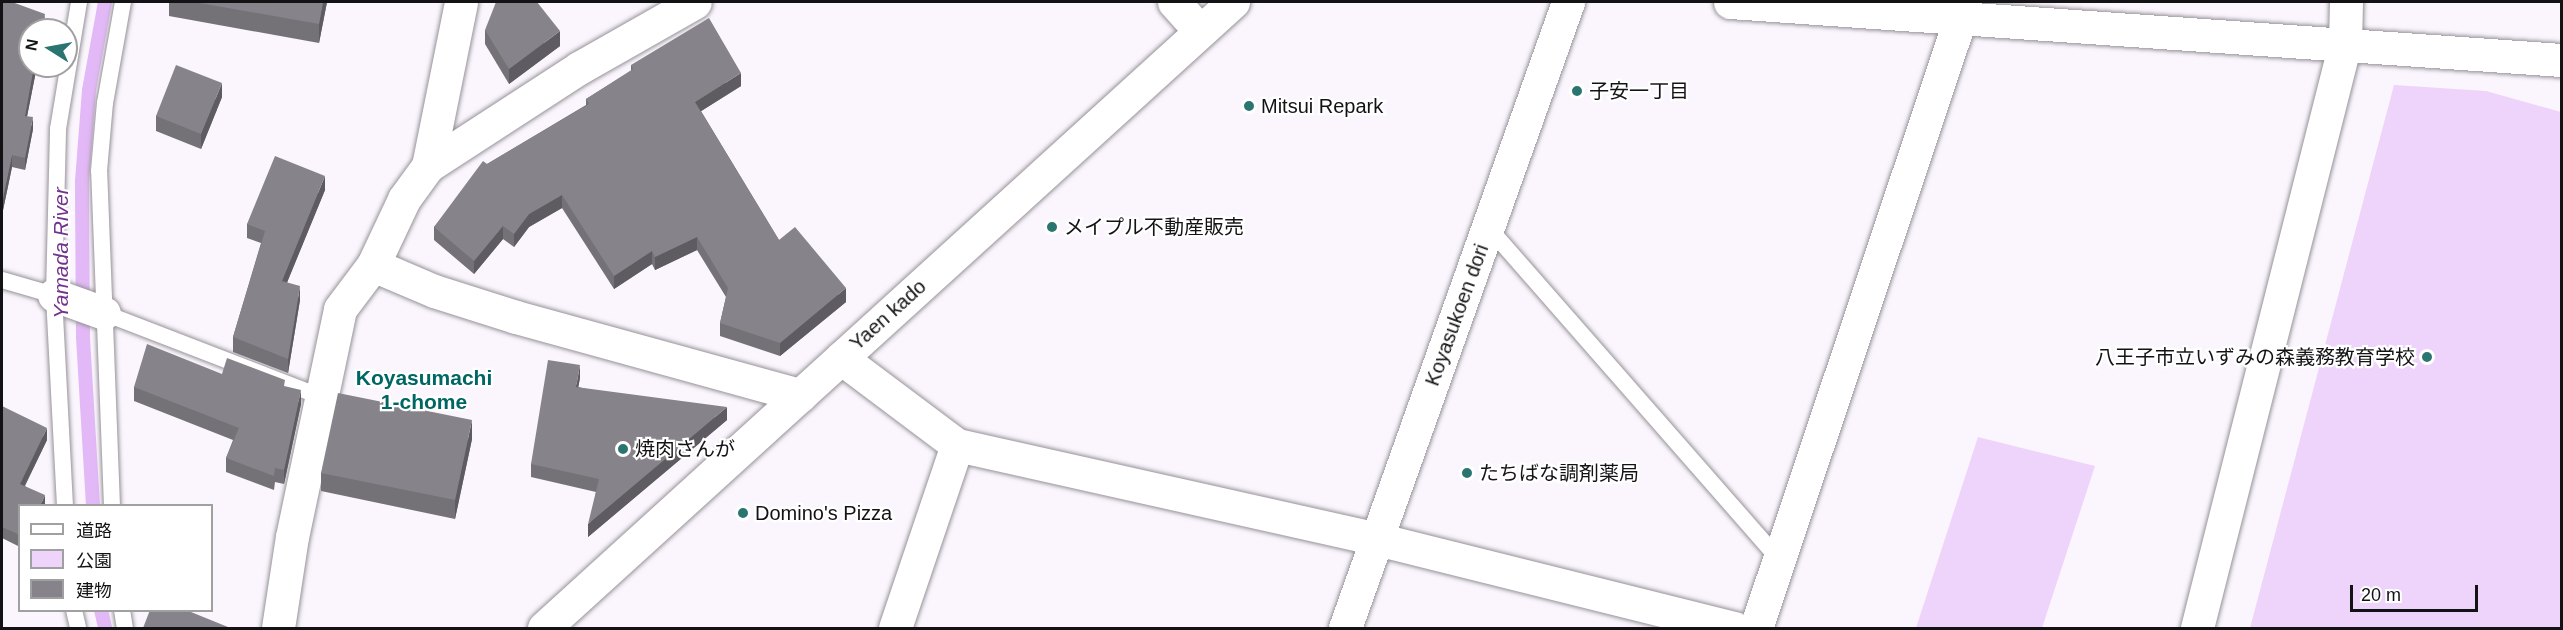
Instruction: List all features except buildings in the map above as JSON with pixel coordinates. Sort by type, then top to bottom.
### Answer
[{"type":"street","points":[[428,166],[461,2]]},
{"type":"street","points":[[278,628],[340,309],[373,265],[404,199],[428,166],[579,68],[695,2]]},
{"type":"street","points":[[1174,2],[1200,31]]},
{"type":"street","name":"Yaen kado","points":[[544,628],[1233,2]]},
{"type":"street","name":"Koyasukoen dori","points":[[1346,628],[1568,2]]},
{"type":"street","points":[[1731,2],[1961,16],[2562,60]]},
{"type":"street","points":[[2197,628],[2345,43],[2346,2]]},
{"type":"street","points":[[1756,628],[1961,16]]},
{"type":"street","points":[[373,265],[434,291],[516,317],[800,395]]},
{"type":"street","points":[[841,358],[957,445],[1377,539],[1735,628]]},
{"type":"street","points":[[895,628],[957,445]]},
{"type":"lane","points":[[79,2],[58,129],[79,304],[112,504]]},
{"type":"lane","points":[[65,504],[79,304],[99,171],[105,103],[123,2]]},
{"type":"lane","points":[[1488,227],[1780,560]]},
{"type":"lane","points":[[2,280],[79,304],[322,397]]},
{"type":"lane","points":[[74,612],[78,628]]},
{"type":"lane","points":[[122,612],[125,628]]},
{"type":"green space","name":"八王子市立いずみの森義務教育学校","points":[[2394,85],[2486,91],[2561,112],[2561,628],[2250,628]]},
{"type":"green space","points":[[1978,437],[2095,466],[2042,628],[1916,628]]},
{"type":"waterway","name":"Yamada River","points":[[93,504],[83,337],[82,181],[89,90],[105,2]]},
{"type":"waterway","name":"Yamada River","points":[[101,612],[105,628]]},
{"type":"place","name":"子安一丁目","points":[[1577,91]]},
{"type":"place","name":"Mitsui Repark","points":[[1249,106]]},
{"type":"place","name":"メイプル不動産販売","points":[[1052,227]]},
{"type":"place","name":"八王子市立いずみの森義務教育学校","points":[[2427,357]]},
{"type":"place","name":"焼肉さんが","points":[[623,449]]},
{"type":"place","name":"たちばな調剤薬局","points":[[1467,473]]},
{"type":"place","name":"Domino's Pizza","points":[[743,513]]},
{"type":"district","name":"Koyasumachi 1-chome","points":[[424,390]]}]
